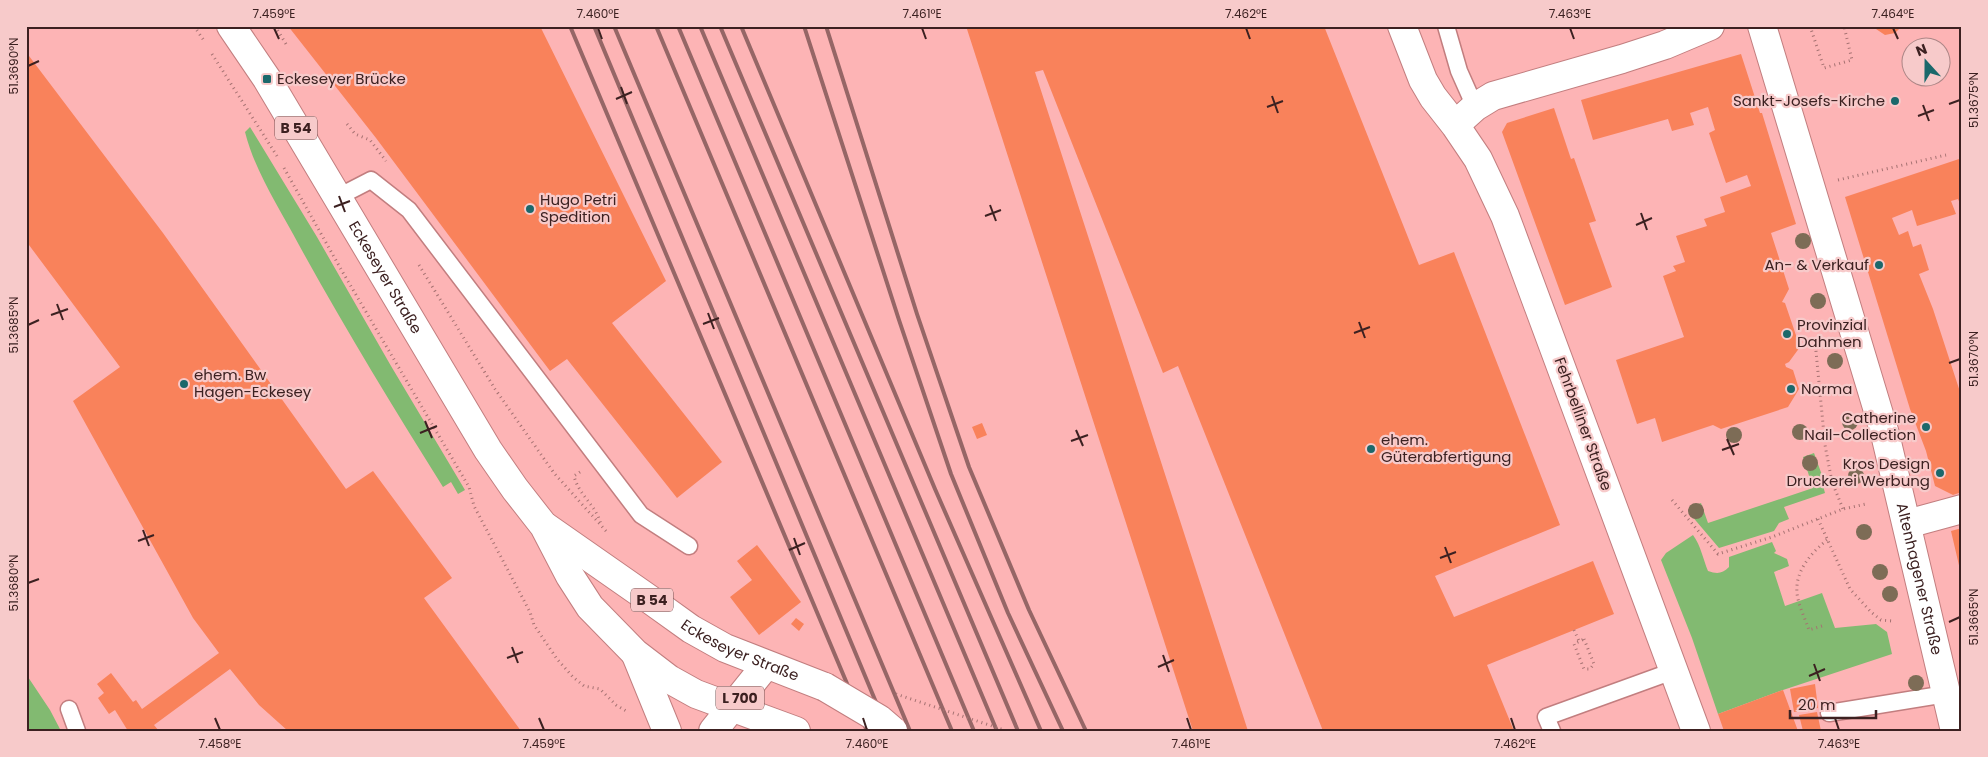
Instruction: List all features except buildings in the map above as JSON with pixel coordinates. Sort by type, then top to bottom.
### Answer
[{"type":"street","name":"Eckeseyer Straße","points":[[231,26],[256,62],[338,197],[488,450],[544,526],[570,576],[590,607],[635,653],[669,679],[696,694],[733,706],[758,725],[796,731]]},
{"type":"street","name":"Fehrbelliner Straße","points":[[1402,26],[1423,80],[1478,160],[1506,216],[1696,731]]},
{"type":"street","points":[[1455,125],[1475,107],[1493,96],[1639,53],[1710,26]]},
{"type":"street","name":"Altenhagener Straße","points":[[1762,26],[1885,434],[1955,731]]},
{"type":"street","points":[[1907,524],[1962,509]]},
{"type":"street","name":"Eckeseyer Straße","points":[[544,526],[691,629],[725,648],[825,687],[868,712],[893,731]]},
{"type":"street","points":[[635,653],[666,731]]},
{"type":"street","points":[[758,725],[766,665]]},
{"type":"street","name":"L 700","points":[[714,731],[766,665]]},
{"type":"lane","points":[[1446,26],[1459,71],[1475,107]]},
{"type":"lane","points":[[338,197],[371,180],[409,210],[642,515],[689,546]]},
{"type":"lane","points":[[1552,731],[1546,717],[1673,671]]},
{"type":"lane","points":[[1829,713],[1946,694]]},
{"type":"lane","points":[[69,709],[77,731]]},
{"type":"path","points":[[194,26],[206,44]]},
{"type":"path","points":[[275,26],[286,44]]},
{"type":"path","points":[[1810,26],[1824,68],[1852,60],[1844,26]]},
{"type":"path","points":[[212,53],[280,162],[469,487],[474,506],[530,612],[534,625],[557,659],[573,677],[584,686],[600,689],[616,705],[633,715]]},
{"type":"path","points":[[1837,180],[1946,155]]},
{"type":"path","points":[[1815,341],[1825,445],[1832,482],[1843,509]]},
{"type":"path","points":[[576,486],[598,514],[601,526]]},
{"type":"path","points":[[1672,500],[1718,554],[1843,509],[1866,504]]},
{"type":"path","points":[[1818,519],[1850,589],[1881,620],[1892,621]]},
{"type":"path","points":[[1822,626],[1809,630],[1797,593],[1799,574],[1814,551],[1827,540]]},
{"type":"path","points":[[1574,630],[1579,641]]},
{"type":"path","points":[[1584,639],[1594,664],[1590,669],[1584,669],[1574,644],[1579,641],[1584,639]]},
{"type":"path","points":[[894,694],[1007,731]]},
{"type":"green space","points":[[250,127],[317,237],[465,490],[458,494],[451,482],[443,487],[351,337],[261,176],[245,132]]},
{"type":"green space","points":[[1814,453],[1823,478],[1822,482],[1825,493],[1784,507],[1789,519],[1779,523],[1774,531],[1719,548],[1691,515],[1689,508],[1701,503],[1708,523],[1813,488],[1803,457]]},
{"type":"green space","points":[[1693,535],[1708,571],[1717,573],[1729,567],[1729,557],[1772,542],[1776,551],[1774,553],[1787,559],[1789,566],[1774,572],[1785,606],[1822,593],[1835,628],[1876,624],[1887,632],[1892,654],[1718,714],[1692,638],[1661,560],[1666,553]]},
{"type":"green space","points":[[26,674],[50,710],[61,731],[26,731]]},
{"type":"railway","points":[[570,26],[867,731]]},
{"type":"railway","points":[[594,26],[888,731]]},
{"type":"railway","points":[[614,26],[910,731]]},
{"type":"railway","points":[[656,26],[952,731]]},
{"type":"railway","points":[[678,26],[974,731]]},
{"type":"railway","points":[[700,26],[997,731]]},
{"type":"railway","points":[[720,26],[1018,731]]},
{"type":"railway","points":[[741,26],[935,489],[1041,731]]},
{"type":"railway","points":[[804,26],[951,474],[1008,613],[1063,731]]},
{"type":"railway","points":[[826,26],[917,314],[969,467],[1029,610],[1086,731]]},
{"type":"place","name":"Eckeseyer Brücke","points":[[267,79]]},
{"type":"place","name":"Sankt-Josefs-Kirche","points":[[1895,101]]},
{"type":"place","name":"Hugo Petri Spedition","points":[[530,209]]},
{"type":"place","name":"An- & Verkauf","points":[[1879,265]]},
{"type":"place","name":"Provinzial Dahmen","points":[[1787,334]]},
{"type":"place","name":"ehem. Bw Hagen-Eckesey","points":[[184,384]]},
{"type":"place","name":"Norma","points":[[1791,389]]},
{"type":"place","name":"Catherine Nail-Collection","points":[[1926,427]]},
{"type":"place","name":"ehem. Güterabfertigung","points":[[1371,449]]},
{"type":"place","name":"Kros Design Druckerei Werbung","points":[[1940,473]]}]
